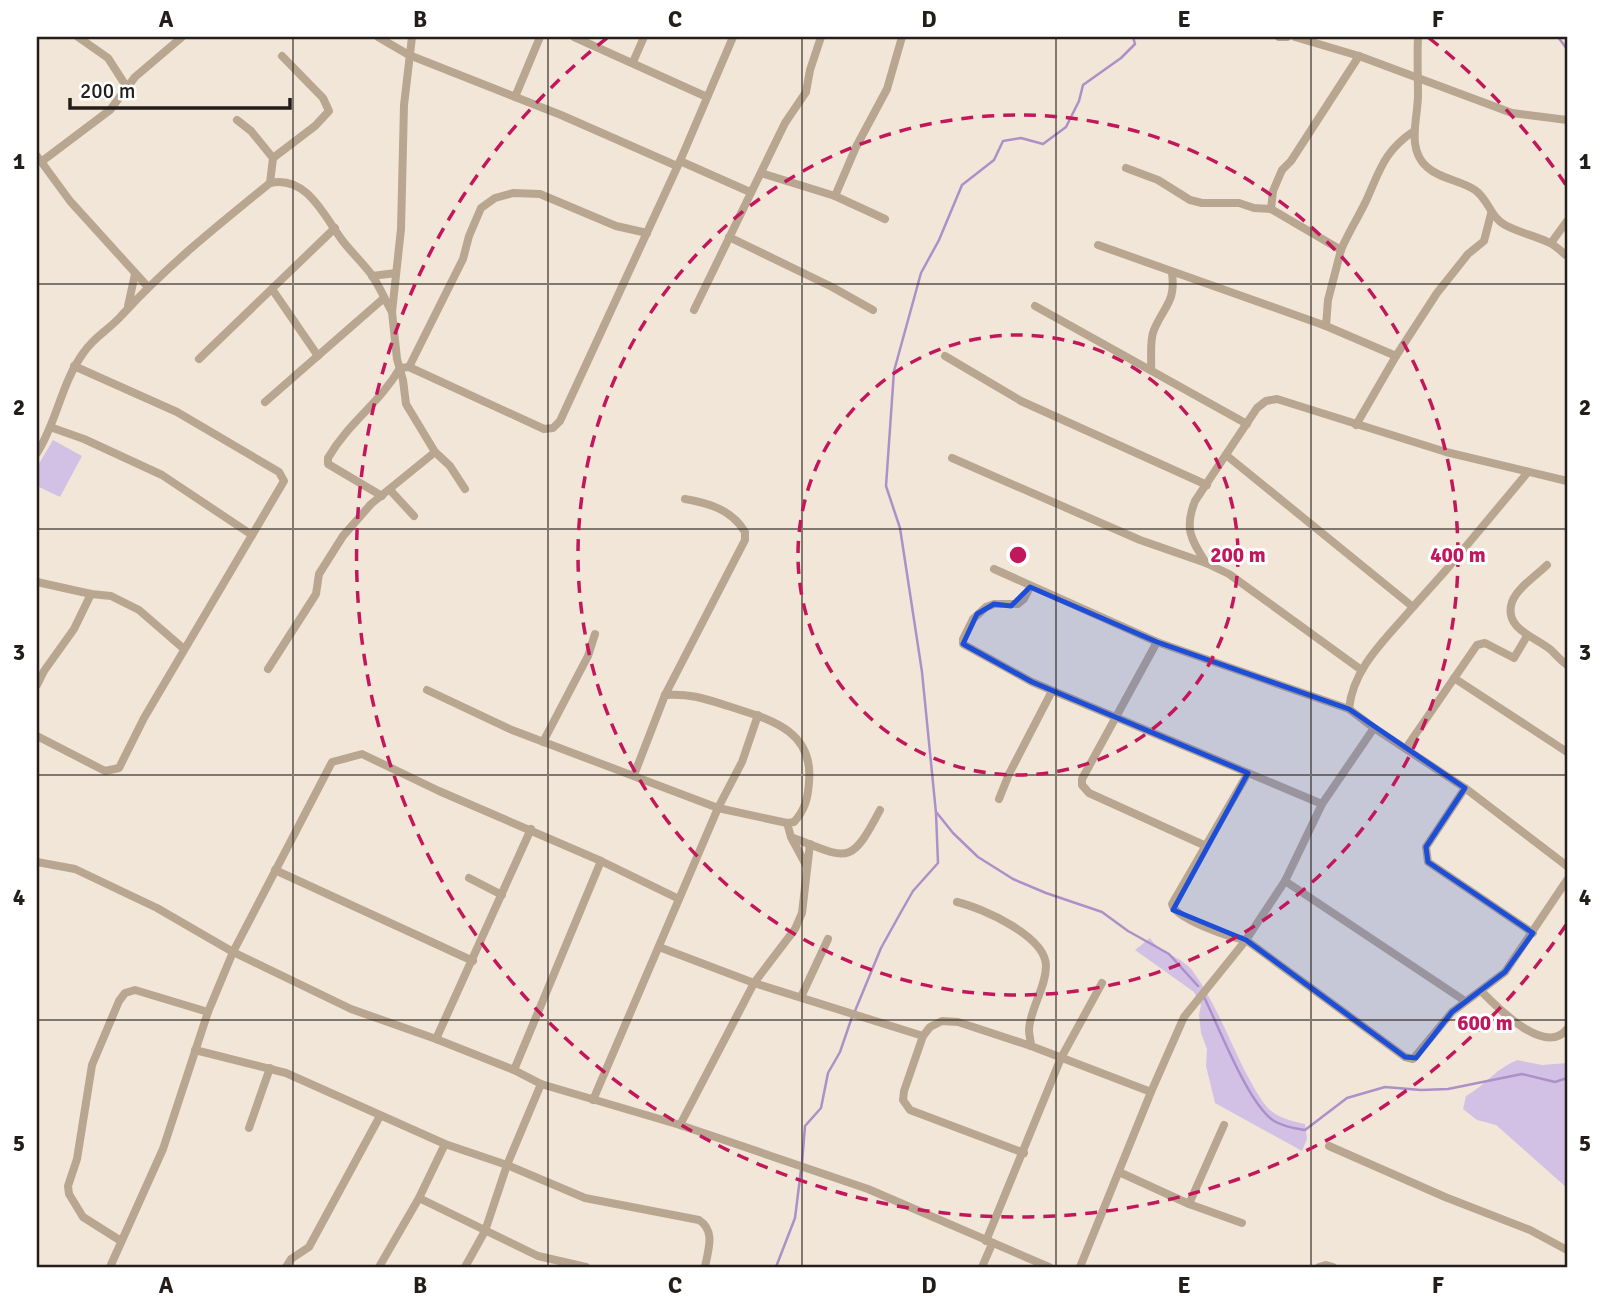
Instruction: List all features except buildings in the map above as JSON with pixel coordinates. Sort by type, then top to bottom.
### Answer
[{"type":"street","points":[[78,37],[107,58],[126,86]]},
{"type":"street","points":[[148,287],[70,201],[39,159],[110,110],[126,86],[182,37]]},
{"type":"street","points":[[378,37],[409,54],[750,192]]},
{"type":"street","points":[[392,312],[401,229],[402,146],[412,37]]},
{"type":"street","points":[[516,97],[540,37]]},
{"type":"street","points":[[574,37],[707,97]]},
{"type":"street","points":[[633,62],[644,37]]},
{"type":"street","points":[[405,367],[544,429],[553,428],[560,421],[733,37]]},
{"type":"street","points":[[694,310],[785,123],[806,92],[821,37]]},
{"type":"street","points":[[835,196],[856,147],[887,89],[902,37]]},
{"type":"street","points":[[1279,37],[1287,37]]},
{"type":"street","points":[[1295,37],[1359,56],[1512,113],[1567,120]]},
{"type":"street","points":[[1418,37],[1418,108],[1414,131],[1416,148],[1426,167],[1476,191],[1487,203],[1491,214],[1502,223],[1525,235],[1551,243],[1567,256]]},
{"type":"street","points":[[273,158],[315,127],[329,111],[323,98],[282,55]]},
{"type":"street","points":[[1271,209],[1272,191],[1282,170],[1291,161],[1359,56]]},
{"type":"street","points":[[237,120],[251,131],[273,158],[270,183]]},
{"type":"street","points":[[1325,326],[1340,250],[1365,203],[1384,158],[1393,147],[1414,131]]},
{"type":"street","points":[[1126,168],[1158,180],[1190,200],[1202,203],[1239,203],[1254,208],[1271,209],[1340,250]]},
{"type":"street","points":[[761,173],[835,196],[885,219]]},
{"type":"street","points":[[37,453],[74,366],[93,340],[195,244],[270,183],[288,183],[313,198],[372,276],[392,312],[405,367],[406,404],[435,452],[450,466],[465,489]]},
{"type":"street","points":[[382,496],[335,470],[328,464],[328,457],[405,367],[463,259],[481,208],[495,198],[513,192],[540,194],[616,226],[647,233]]},
{"type":"street","points":[[1484,241],[1491,214]]},
{"type":"street","points":[[1551,243],[1567,221]]},
{"type":"street","points":[[1356,425],[1396,356],[1452,273],[1468,254],[1484,241],[1491,229],[1502,223]]},
{"type":"street","points":[[199,359],[335,228]]},
{"type":"street","points":[[729,237],[873,310]]},
{"type":"street","points":[[1098,245],[1325,326],[1396,356]]},
{"type":"street","points":[[372,276],[396,273]]},
{"type":"street","points":[[1151,370],[1153,331],[1174,289],[1172,273]]},
{"type":"street","points":[[128,308],[135,274]]},
{"type":"street","points":[[272,289],[318,356]]},
{"type":"street","points":[[265,402],[384,298]]},
{"type":"street","points":[[1035,306],[1247,424]]},
{"type":"street","points":[[945,356],[1021,401],[1207,485]]},
{"type":"street","points":[[37,736],[105,771],[116,770],[284,481],[279,472],[177,412],[74,366]]},
{"type":"street","points":[[1206,563],[1190,537],[1189,524],[1195,500],[1257,408],[1266,401],[1277,400],[1446,452],[1564,481],[1567,470]]},
{"type":"street","points":[[50,427],[84,439],[162,475],[252,534]]},
{"type":"street","points":[[268,669],[316,594],[320,574],[342,536],[371,504],[435,452]]},
{"type":"street","points":[[1226,455],[1413,607]]},
{"type":"street","points":[[952,458],[1140,540],[1229,574],[1360,669]]},
{"type":"street","points":[[1349,709],[1350,694],[1360,669],[1528,472]]},
{"type":"street","points":[[390,490],[414,516]]},
{"type":"street","points":[[634,775],[665,695],[745,540],[745,532],[733,517],[706,503],[685,499]]},
{"type":"street","points":[[1547,565],[1513,601],[1513,618],[1527,636],[1545,646],[1567,665]]},
{"type":"street","points":[[994,569],[1157,642],[1349,709],[1465,788],[1567,866]]},
{"type":"street","points":[[37,582],[91,594],[106,594],[139,610],[184,649]]},
{"type":"street","points":[[1030,587],[1018,604],[994,604],[977,614],[962,639],[963,644],[1052,691],[1322,804]]},
{"type":"street","points":[[37,685],[40,670],[74,629],[91,594]]},
{"type":"street","points":[[543,742],[588,656],[595,634]]},
{"type":"street","points":[[1406,748],[1477,645],[1485,643],[1514,658],[1527,636]]},
{"type":"street","points":[[1157,642],[1114,717],[1082,779],[1082,785],[1089,793],[1206,846]]},
{"type":"street","points":[[1454,678],[1567,752]]},
{"type":"street","points":[[427,690],[512,730],[718,808],[787,823],[794,822],[803,813],[810,778],[806,755],[797,738],[785,727],[758,715],[695,695],[665,695]]},
{"type":"street","points":[[999,799],[1052,691]]},
{"type":"street","points":[[593,1100],[718,808],[741,762],[758,715]]},
{"type":"street","points":[[1080,1267],[1184,1017],[1246,940],[1285,881],[1322,804],[1374,728]]},
{"type":"street","points":[[110,1267],[163,1149],[208,1012],[233,952],[329,765],[336,760],[362,754],[439,791],[601,861],[679,899]]},
{"type":"street","points":[[1248,773],[1172,904],[1173,910],[1233,938],[1246,940],[1405,1057],[1416,1058],[1452,1012],[1505,972],[1567,880]]},
{"type":"street","points":[[1465,788],[1426,847],[1428,862],[1533,933]]},
{"type":"street","points":[[791,837],[838,854],[850,853],[863,841],[880,810]]},
{"type":"street","points":[[787,823],[791,837],[806,865]]},
{"type":"street","points":[[436,1039],[531,829]]},
{"type":"street","points":[[680,1125],[754,983],[795,929],[802,913],[810,844]]},
{"type":"street","points":[[514,1070],[601,861]]},
{"type":"street","points":[[37,862],[75,869],[157,908],[233,952],[351,1009],[436,1039],[514,1070],[541,1084],[680,1125],[868,1189],[1049,1267]]},
{"type":"street","points":[[275,870],[473,961]]},
{"type":"street","points":[[469,878],[502,895]]},
{"type":"street","points":[[1285,881],[1465,1000]]},
{"type":"street","points":[[957,902],[1001,920],[1036,943],[1042,951],[1046,969],[1029,1030],[1031,1046]]},
{"type":"street","points":[[801,997],[828,939]]},
{"type":"street","points":[[659,947],[754,983],[923,1036]]},
{"type":"street","points":[[982,1267],[989,1242],[1060,1058],[1102,984]]},
{"type":"street","points":[[121,1241],[83,1217],[69,1194],[68,1186],[74,1172],[85,1120],[92,1065],[118,1001],[130,990],[208,1012]]},
{"type":"street","points":[[1481,991],[1502,1012],[1546,1038],[1556,1039],[1567,1029]]},
{"type":"street","points":[[1024,1153],[910,1110],[903,1100],[904,1091],[923,1036],[929,1027],[942,1021],[958,1022],[1151,1091]]},
{"type":"street","points":[[195,1050],[270,1068],[445,1144],[507,1165],[585,1198],[699,1220],[706,1224],[710,1231],[705,1267]]},
{"type":"street","points":[[249,1128],[270,1068]]},
{"type":"street","points":[[465,1267],[485,1231],[507,1165],[541,1084]]},
{"type":"street","points":[[286,1267],[291,1259],[309,1247],[380,1116]]},
{"type":"street","points":[[1189,1204],[1224,1125]]},
{"type":"street","points":[[379,1267],[419,1198],[445,1144]]},
{"type":"street","points":[[1329,1146],[1445,1197],[1531,1230],[1567,1250]]},
{"type":"street","points":[[1119,1172],[1189,1204],[1241,1223]]},
{"type":"street","points":[[419,1198],[538,1256],[586,1267]]},
{"type":"street","points":[[534,1267],[538,1256]]},
{"type":"street","points":[[1319,1267],[1333,1267]]},
{"type":"highlighted area","points":[[1030,587],[1157,642],[1349,709],[1465,788],[1426,847],[1428,862],[1533,933],[1505,972],[1452,1012],[1416,1058],[1405,1057],[1246,940],[1173,910],[1248,773],[1032,682],[963,644],[977,614],[994,604],[1011,606]]},
{"type":"shaded area","points":[[53,440],[82,456],[60,497],[37,486],[37,467]]},
{"type":"shaded area","points":[[1150,938],[1192,970],[1215,1008],[1247,1075],[1267,1107],[1279,1116],[1305,1124],[1307,1139],[1302,1151],[1215,1103],[1206,1066],[1207,1049],[1201,1033],[1201,1005],[1194,992],[1135,950]]},
{"type":"shaded area","points":[[1517,1060],[1542,1065],[1567,1063],[1567,1188],[1496,1125],[1477,1120],[1463,1109],[1466,1096],[1502,1068]]},
{"type":"waterway","points":[[855,1011],[881,948],[901,912],[913,891],[938,863],[936,813],[922,672],[900,528],[886,486],[894,371],[921,273],[939,240],[962,185],[994,160],[1003,141],[1021,138],[1043,144],[1066,127],[1079,101],[1083,85],[1121,58],[1135,44],[1133,37]]},
{"type":"waterway","points":[[1558,37],[1567,49]]},
{"type":"waterway","points":[[937,813],[978,857],[1013,879],[1102,912],[1128,931],[1169,954],[1198,986]]},
{"type":"waterway","points":[[1204,997],[1254,1099],[1274,1121],[1289,1127],[1305,1130],[1347,1098],[1385,1087],[1448,1089],[1522,1074],[1555,1082],[1567,1078]]},
{"type":"waterway","points":[[802,1163],[805,1126],[821,1108],[828,1073],[840,1052],[852,1017]]},
{"type":"waterway","points":[[776,1267],[795,1218],[801,1170]]}]
